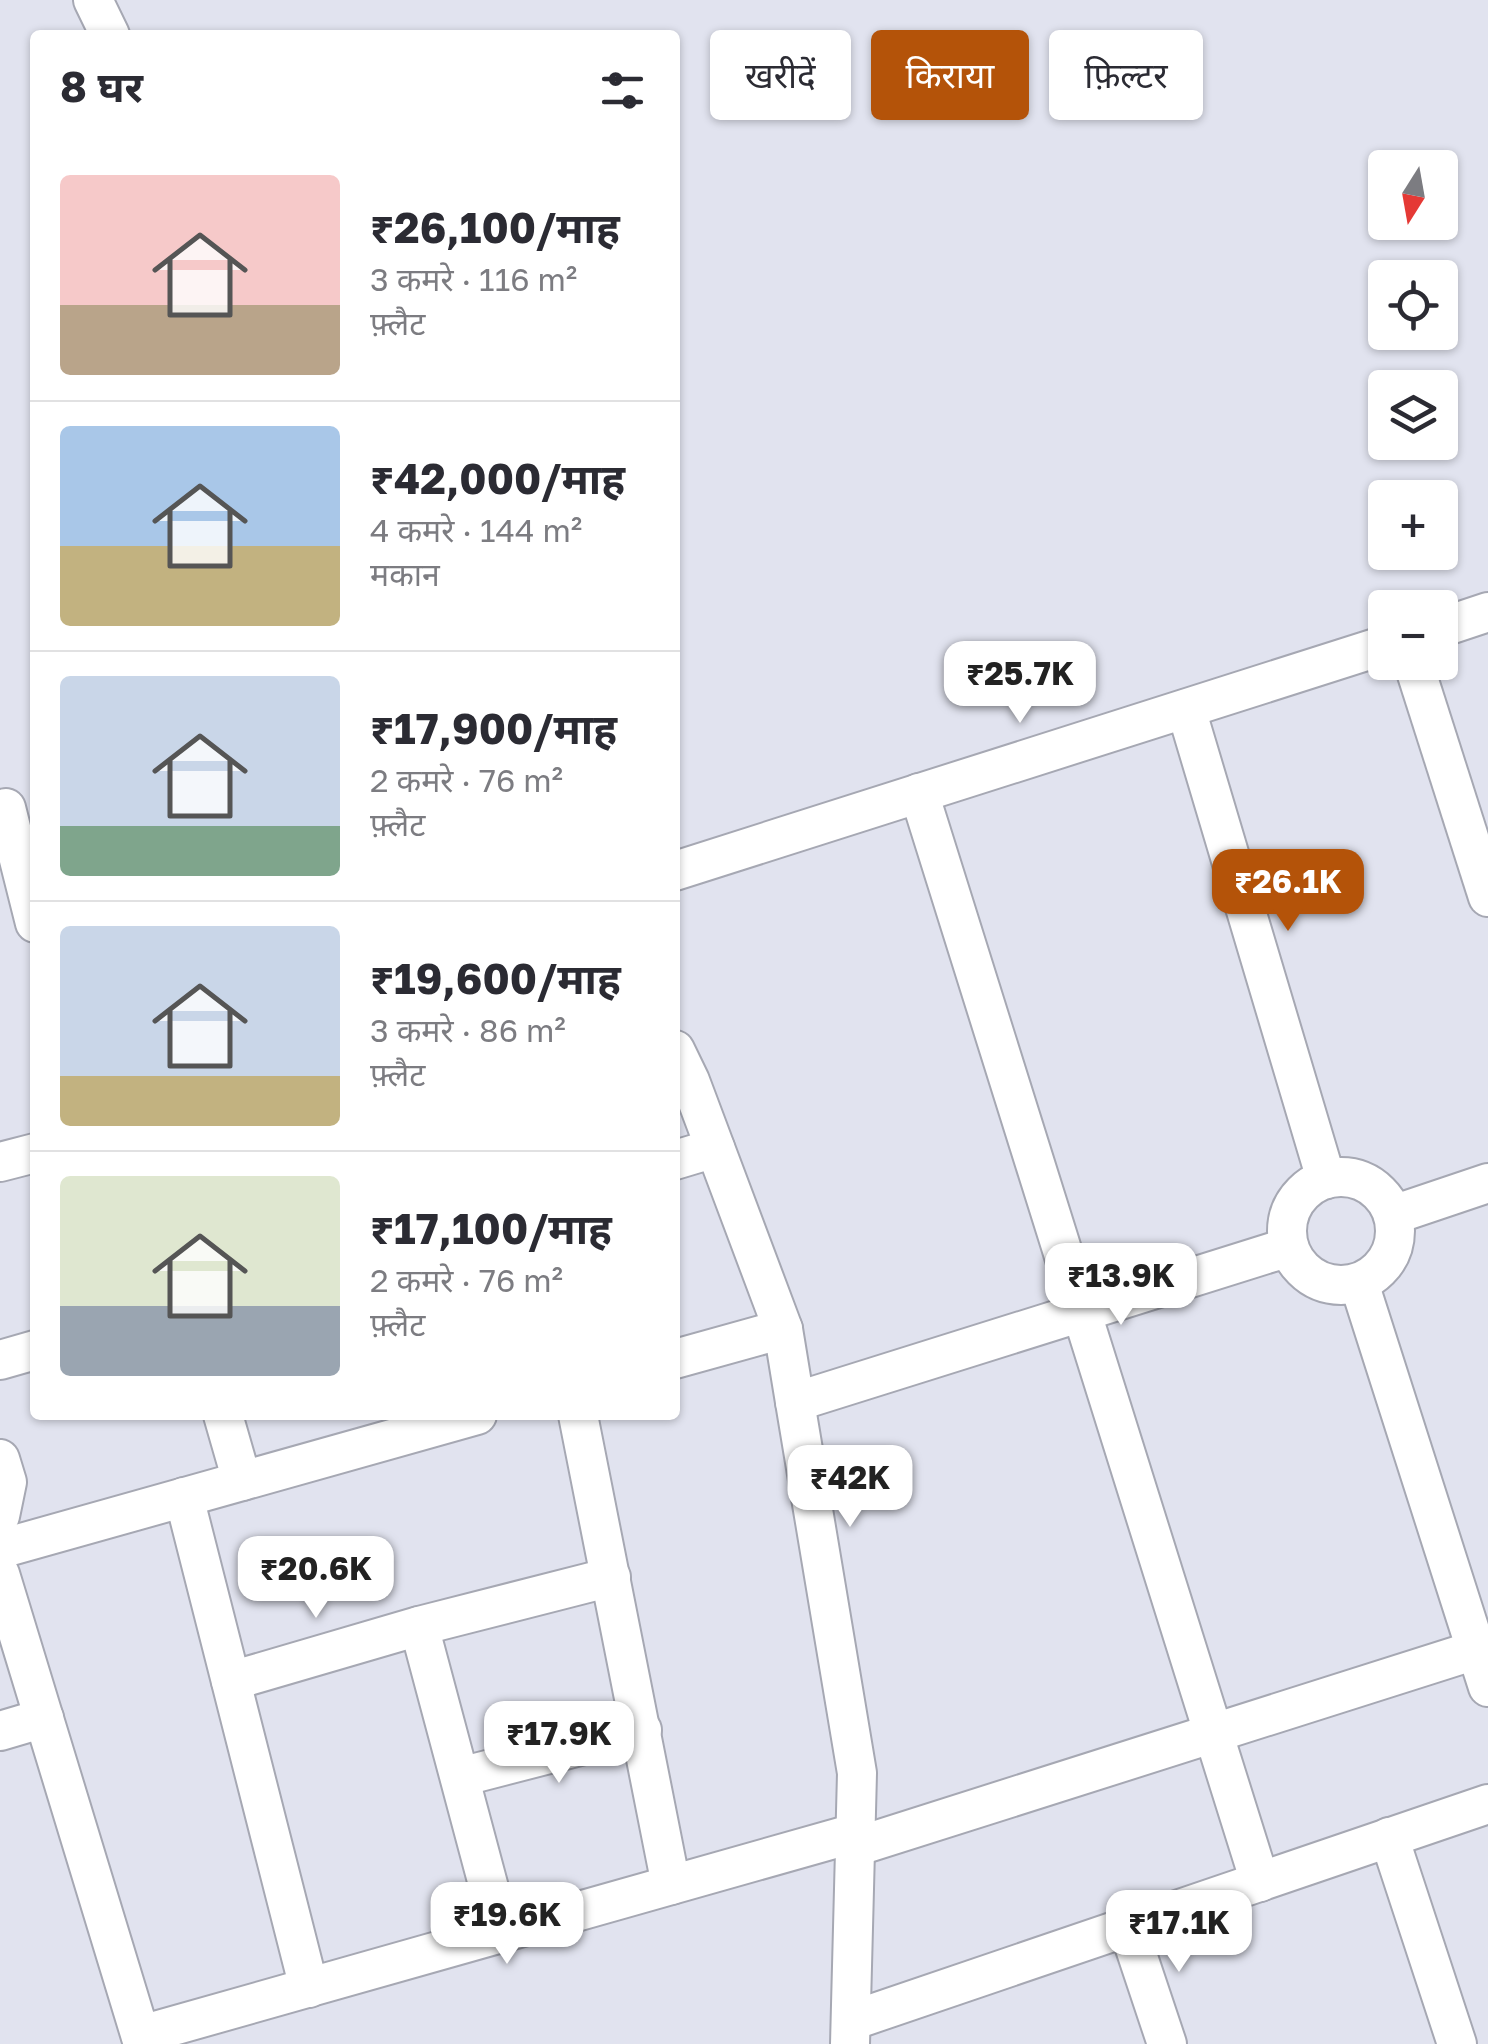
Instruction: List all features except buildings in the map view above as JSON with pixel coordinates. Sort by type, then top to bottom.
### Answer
[{"type":"street","points":[[94,0],[108,30]]},
{"type":"street","points":[[1458,622],[1488,612]]},
{"type":"street","points":[[680,869],[1368,650]]},
{"type":"street","points":[[1419,680],[1488,897]]},
{"type":"street","points":[[1186,709],[1326,1178]]},
{"type":"street","points":[[919,794],[1260,1882]]},
{"type":"street","points":[[14,806],[30,894]]},
{"type":"street","points":[[680,1060],[783,1329],[856,1773],[851,2032],[1128,1926],[1488,1804]]},
{"type":"street","points":[[680,1158],[715,1148]]},
{"type":"street","points":[[0,1162],[30,1154]]},
{"type":"street","points":[[1326,1178],[1362,1180],[1379,1191],[1393,1215],[1395,1242],[1388,1260],[1359,1283],[1324,1283],[1308,1275],[1288,1247],[1286,1230],[1297,1198],[1326,1178]]},
{"type":"street","points":[[1393,1215],[1488,1183]]},
{"type":"street","points":[[795,1402],[1288,1247]]},
{"type":"street","points":[[1359,1283],[1482,1648],[1488,1687]]},
{"type":"street","points":[[680,1358],[783,1329]]},
{"type":"street","points":[[0,1360],[30,1351]]},
{"type":"street","points":[[225,1420],[242,1481]]},
{"type":"street","points":[[0,1549],[459,1420]]},
{"type":"street","points":[[579,1420],[671,1885]]},
{"type":"street","points":[[0,1459],[7,1482],[0,1516]]},
{"type":"street","points":[[184,1497],[310,1988]]},
{"type":"street","points":[[0,1574],[142,2040],[671,1885],[855,1840],[1213,1734],[1482,1648]]},
{"type":"street","points":[[231,1681],[419,1626],[611,1577]]},
{"type":"street","points":[[419,1626],[501,1934]]},
{"type":"street","points":[[0,1731],[44,1718]]},
{"type":"street","points":[[460,1777],[642,1730]]},
{"type":"street","points":[[1389,1837],[1457,2044]]},
{"type":"street","points":[[1128,1926],[1167,2044]]}]
